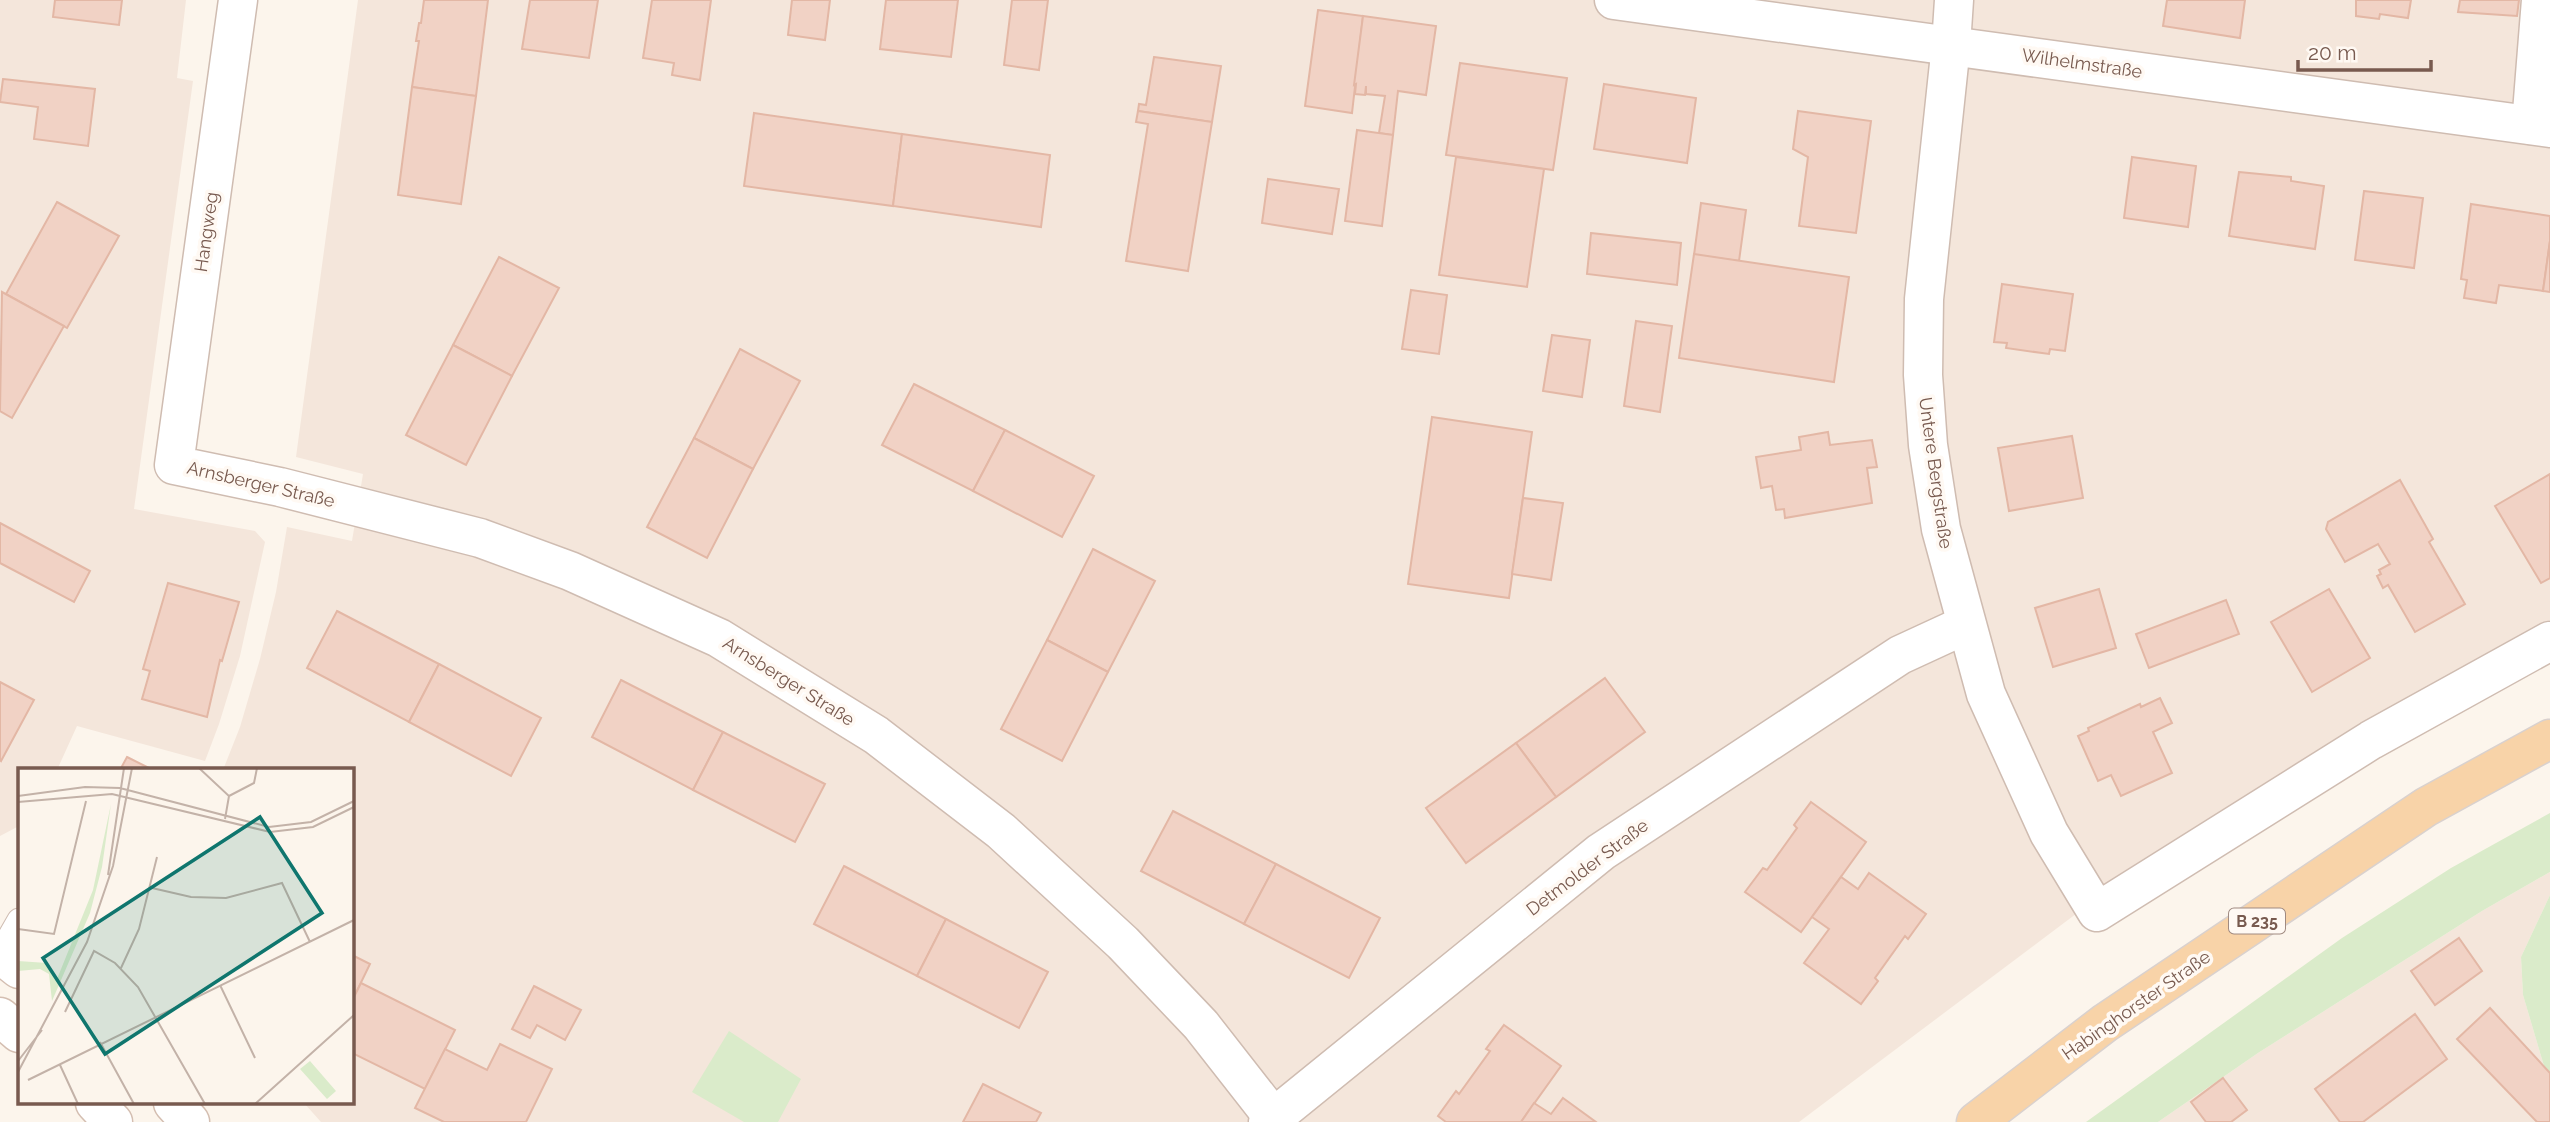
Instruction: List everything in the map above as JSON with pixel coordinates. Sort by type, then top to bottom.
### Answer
[{"type":"main road","name":"Habinghorster Straße","points":[[1976,1122],[2105,1023],[2414,815],[2550,738]]},
{"type":"street","name":"Hangweg","points":[[174,465],[238,0]]},
{"type":"street","name":"Wilhelmstraße","points":[[1614,0],[2540,127]]},
{"type":"street","name":"Untere Bergstraße","points":[[1954,0],[1924,299],[1923,375],[1928,445],[1941,529],[1965,625],[1986,694],[2049,833],[2096,912],[2371,740],[2550,640]]},
{"type":"street","points":[[2540,127],[2541,0]]},
{"type":"street","name":"Arnsberger Straße","points":[[174,465],[280,487],[480,538],[570,571],[719,638],[876,735],[1001,831],[1123,943],[1192,1016],[1270,1120]]},
{"type":"street","name":"Detmolder Straße","points":[[1270,1120],[1601,852],[1900,654],[1965,625]]},
{"type":"street","points":[[0,953],[18,968]]},
{"type":"street","points":[[0,1017],[18,1031]]},
{"type":"street","points":[[96,1104],[113,1122]]},
{"type":"street","points":[[174,1104],[190,1122]]},
{"type":"lane","points":[[0,953],[18,922]]},
{"type":"shaded area","points":[[0,0],[186,0],[177,78],[193,81],[134,509],[255,531],[265,542],[240,656],[205,761],[77,726],[58,768],[18,768],[18,827],[0,836]]},
{"type":"shaded area","points":[[358,0],[2550,0],[2550,620],[2145,862],[1799,1122],[321,1122],[305,1104],[354,1104],[354,768],[224,768],[240,727],[260,659],[276,592],[287,527],[352,541],[363,474],[296,457]]},
{"type":"shaded area","points":[[2550,872],[2550,895],[2521,957],[2523,995],[2544,1066],[2550,1072],[2550,1122],[2158,1122],[2258,1053],[2482,911]]},
{"type":"green space","points":[[2550,813],[2550,872],[2482,911],[2258,1053],[2158,1122],[2086,1122],[2342,938],[2451,868]]},
{"type":"green space","points":[[2550,895],[2550,1072],[2544,1066],[2523,995],[2521,957]]},
{"type":"green space","points":[[729,1031],[801,1079],[778,1122],[744,1122],[692,1092]]},
{"type":"building","points":[[55,0],[122,0],[119,25],[53,17]]},
{"type":"building","points":[[424,0],[488,0],[476,96],[412,87],[419,41],[416,41]]},
{"type":"building","points":[[530,0],[598,0],[589,58],[522,49]]},
{"type":"building","points":[[652,0],[711,0],[700,80],[672,75],[674,63],[643,58]]},
{"type":"building","points":[[792,0],[830,0],[825,40],[788,35]]},
{"type":"building","points":[[886,0],[958,0],[951,57],[880,49]]},
{"type":"building","points":[[1012,0],[1048,0],[1039,70],[1004,65]]},
{"type":"building","points":[[2167,0],[2245,0],[2240,38],[2163,26]]},
{"type":"building","points":[[2356,0],[2411,0],[2408,18],[2380,14],[2379,19],[2356,16]]},
{"type":"building","points":[[2460,0],[2519,0],[2517,16],[2458,12]]},
{"type":"building","points":[[1318,10],[1363,16],[1352,113],[1305,106]]},
{"type":"building","points":[[1363,16],[1436,26],[1426,95],[1398,91],[1393,135],[1379,133],[1385,96],[1366,94],[1366,86],[1365,95],[1355,94]]},
{"type":"building","points":[[1154,57],[1221,66],[1212,122],[1138,111],[1139,104],[1146,105]]},
{"type":"building","points":[[1460,63],[1567,78],[1553,170],[1446,155]]},
{"type":"building","points":[[3,79],[95,89],[88,146],[34,139],[38,107],[0,102]]},
{"type":"building","points":[[1604,84],[1696,98],[1687,163],[1594,149]]},
{"type":"building","points":[[412,87],[476,96],[461,204],[398,195]]},
{"type":"building","points":[[1138,111],[1212,122],[1188,271],[1126,261],[1148,124],[1136,122]]},
{"type":"building","points":[[1798,111],[1871,121],[1856,233],[1799,226],[1808,157],[1793,149]]},
{"type":"building","points":[[754,113],[902,134],[893,206],[744,186]]},
{"type":"building","points":[[1357,130],[1393,135],[1382,226],[1345,221]]},
{"type":"building","points":[[902,134],[1050,155],[1041,227],[893,206]]},
{"type":"building","points":[[1456,157],[1544,169],[1527,287],[1439,275]]},
{"type":"building","points":[[2132,157],[2196,166],[2188,227],[2124,218]]},
{"type":"building","points":[[2239,172],[2291,177],[2291,181],[2324,186],[2315,249],[2229,236]]},
{"type":"building","points":[[1268,179],[1339,189],[1332,234],[1262,223]]},
{"type":"building","points":[[2364,191],[2423,198],[2414,268],[2355,260]]},
{"type":"building","points":[[57,202],[119,236],[67,328],[6,294]]},
{"type":"building","points":[[1701,203],[1746,210],[1739,261],[1694,255]]},
{"type":"building","points":[[2471,204],[2550,216],[2550,241],[2543,291],[2499,285],[2496,303],[2464,298],[2467,280],[2461,279]]},
{"type":"building","points":[[1591,233],[1681,243],[1677,285],[1587,274]]},
{"type":"building","points":[[2550,241],[2550,292],[2543,291]]},
{"type":"building","points":[[1694,254],[1849,277],[1834,382],[1679,358]]},
{"type":"building","points":[[499,257],[559,288],[512,376],[453,345]]},
{"type":"building","points":[[2002,284],[2073,294],[2065,351],[2050,349],[2049,354],[2006,348],[2007,343],[1994,342]]},
{"type":"building","points":[[1411,290],[1447,295],[1439,354],[1402,349]]},
{"type":"building","points":[[2,292],[64,326],[12,418],[0,411]]},
{"type":"building","points":[[1636,321],[1672,326],[1660,412],[1624,406]]},
{"type":"building","points":[[1552,335],[1590,340],[1582,397],[1543,391]]},
{"type":"building","points":[[453,345],[512,376],[466,465],[406,435]]},
{"type":"building","points":[[740,349],[800,381],[753,469],[694,438]]},
{"type":"building","points":[[914,384],[1005,430],[973,491],[882,445]]},
{"type":"building","points":[[1432,417],[1532,432],[1509,598],[1408,584]]},
{"type":"building","points":[[1005,430],[1094,476],[1062,537],[973,491]]},
{"type":"building","points":[[1828,432],[1830,445],[1872,440],[1877,467],[1867,468],[1872,503],[1785,518],[1784,509],[1776,510],[1772,486],[1761,488],[1756,457],[1801,450],[1799,437]]},
{"type":"building","points":[[2072,436],[2083,498],[2009,511],[1998,448]]},
{"type":"building","points":[[694,438],[753,469],[707,558],[647,527]]},
{"type":"building","points":[[2550,474],[2550,578],[2541,583],[2495,506]]},
{"type":"building","points":[[2400,480],[2433,539],[2429,542],[2465,604],[2415,632],[2388,585],[2383,588],[2377,576],[2381,574],[2379,570],[2390,564],[2378,544],[2345,562],[2326,529],[2328,522]]},
{"type":"building","points":[[1523,498],[1563,503],[1551,580],[1512,574]]},
{"type":"building","points":[[0,523],[90,571],[74,602],[0,563]]},
{"type":"building","points":[[1093,549],[1155,581],[1108,672],[1047,640]]},
{"type":"building","points":[[168,583],[239,602],[222,661],[220,660],[207,717],[142,699],[150,671],[143,669]]},
{"type":"building","points":[[2099,589],[2116,648],[2053,667],[2035,608]]},
{"type":"building","points":[[2329,589],[2370,658],[2312,692],[2271,622]]},
{"type":"building","points":[[2226,600],[2239,634],[2149,668],[2136,634]]},
{"type":"building","points":[[337,611],[439,664],[409,722],[307,668]]},
{"type":"building","points":[[1047,640],[1108,672],[1062,761],[1001,729]]},
{"type":"building","points":[[439,664],[541,718],[511,776],[409,722]]},
{"type":"building","points":[[1605,678],[1645,732],[1556,797],[1516,743]]},
{"type":"building","points":[[621,680],[723,732],[693,790],[592,737]]},
{"type":"building","points":[[0,682],[34,700],[1,761],[0,760]]},
{"type":"building","points":[[2160,698],[2172,723],[2153,732],[2172,773],[2121,796],[2111,775],[2098,781],[2078,736],[2089,731],[2088,728],[2140,704],[2141,707]]},
{"type":"building","points":[[723,732],[825,784],[795,842],[693,790]]},
{"type":"building","points":[[1516,743],[1556,797],[1466,863],[1426,808]]},
{"type":"building","points":[[127,757],[149,768],[121,768]]},
{"type":"building","points":[[1811,802],[1866,842],[1801,932],[1745,892],[1763,868],[1767,870],[1797,828],[1794,825]]},
{"type":"building","points":[[1173,811],[1276,864],[1244,924],[1141,871]]},
{"type":"building","points":[[1276,864],[1380,918],[1349,978],[1244,924]]},
{"type":"building","points":[[844,866],[946,919],[917,976],[814,924]]},
{"type":"building","points":[[1869,873],[1926,914],[1908,939],[1905,936],[1875,978],[1878,981],[1861,1004],[1804,963],[1829,929],[1812,917],[1841,877],[1858,889]]},
{"type":"building","points":[[946,919],[1048,972],[1019,1028],[917,976]]},
{"type":"building","points":[[2459,938],[2482,971],[2435,1005],[2411,971]]},
{"type":"building","points":[[354,956],[370,964],[354,997]]},
{"type":"building","points":[[361,983],[455,1030],[425,1089],[354,1054],[354,997]]},
{"type":"building","points":[[534,986],[581,1010],[565,1040],[537,1025],[530,1038],[512,1029]]},
{"type":"building","points":[[2490,1008],[2550,1073],[2550,1122],[2537,1122],[2457,1039]]},
{"type":"building","points":[[2415,1014],[2447,1059],[2363,1122],[2340,1122],[2315,1089]]},
{"type":"building","points":[[1504,1025],[1561,1066],[1521,1122],[1446,1122],[1438,1116],[1456,1091],[1459,1094],[1490,1051],[1486,1049]]},
{"type":"building","points":[[500,1044],[552,1069],[526,1122],[444,1122],[415,1108],[445,1049],[487,1070]]},
{"type":"building","points":[[2223,1078],[2247,1110],[2231,1122],[2206,1122],[2191,1102]]},
{"type":"building","points":[[983,1084],[1041,1113],[1036,1122],[963,1122]]},
{"type":"building","points":[[1563,1098],[1596,1122],[1521,1122],[1534,1103],[1551,1114]]}]
